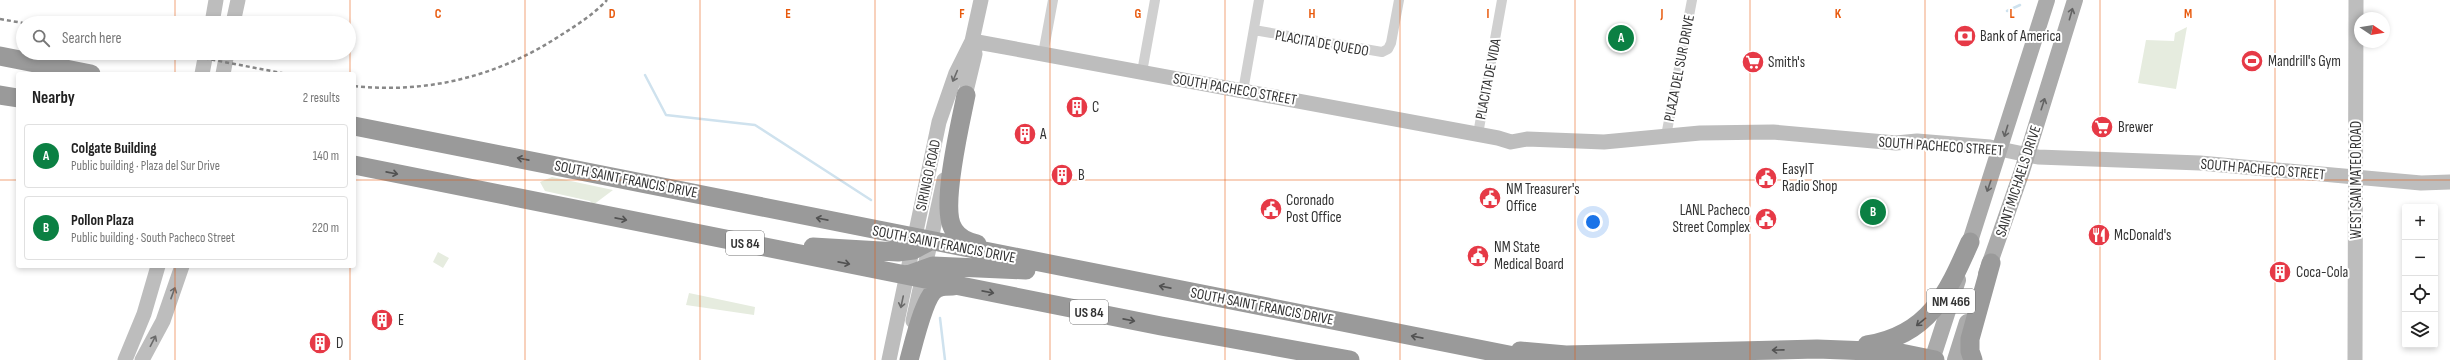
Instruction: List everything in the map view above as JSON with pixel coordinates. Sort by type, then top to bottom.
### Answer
[{"type":"highway","points":[[0,56],[16,59]]},
{"type":"highway","points":[[20,60],[81,72]]},
{"type":"highway","points":[[0,94],[16,95]]},
{"type":"highway","points":[[0,94],[16,98]]},
{"type":"highway","points":[[966,95],[950,184],[948,216],[954,230],[963,239],[971,242],[1046,264]]},
{"type":"highway","name":"SOUTH SAINT FRANCIS DRIVE","points":[[356,126],[602,174],[919,243],[1046,264],[1534,360]]},
{"type":"highway","points":[[356,133],[406,136]]},
{"type":"highway","name":"US 84","points":[[356,165],[747,244],[918,274],[958,286],[1255,344],[1350,360]]},
{"type":"highway","points":[[1817,349],[1876,343],[1911,329],[1940,303],[1951,285],[1970,242]]},
{"type":"highway","points":[[747,244],[898,252],[919,243]]},
{"type":"highway","points":[[1973,360],[1970,351],[1970,339],[1991,263]]},
{"type":"highway","points":[[918,274],[942,265],[1010,269],[1123,279]]},
{"type":"highway","points":[[909,360],[924,310],[934,290],[937,288],[958,286]]},
{"type":"highway","points":[[1255,344],[1307,360]]},
{"type":"highway","points":[[1455,344],[1566,355],[1817,349],[1896,352],[1933,360]]},
{"type":"main road","name":"SAINT MICHAELS DRIVE","points":[[1933,360],[2047,0]]},
{"type":"main road","name":"SAINT MICHAELS DRIVE","points":[[1955,360],[1977,292],[1991,263],[2075,0]]},
{"type":"street","points":[[213,16],[216,0]]},
{"type":"street","points":[[235,16],[238,0]]},
{"type":"street","name":"SIRINGO ROAD","points":[[904,360],[918,274],[919,243],[944,107],[956,73],[972,41],[981,0]]},
{"type":"street","points":[[1043,54],[1053,0]]},
{"type":"street","points":[[1142,72],[1155,0]]},
{"type":"street","points":[[1243,91],[1259,0]]},
{"type":"street","name":"PLACITA DE QUEDO","points":[[1254,30],[1382,52],[1388,49],[1391,43],[1398,0]]},
{"type":"street","name":"PLACITA DE VIDA","points":[[1478,134],[1502,0]]},
{"type":"street","name":"PLAZA DEL SUR DRIVE","points":[[1666,136],[1692,0]]},
{"type":"street","name":"WEST SAN MATEO ROAD","points":[[2355,360],[2356,0]]},
{"type":"street","name":"SIRINGO ROAD","points":[[919,243],[950,152],[966,95],[974,54],[972,41]]},
{"type":"street","name":"SOUTH PACHECO STREET","points":[[972,41],[1498,138],[1504,134],[1512,133],[1527,139],[1604,142],[1666,136],[1755,131],[1896,142],[1917,141],[2001,149],[2027,154],[2200,163],[2421,183],[2450,182]]},
{"type":"street","points":[[202,72],[205,60]]},
{"type":"street","points":[[223,72],[226,60]]},
{"type":"street","points":[[125,360],[137,332],[157,268]]},
{"type":"street","points":[[163,321],[155,310],[165,268]]},
{"type":"street","points":[[142,360],[163,321],[181,268]]},
{"type":"street","name":"SIRINGO ROAD","points":[[889,360],[918,274]]},
{"type":"street","points":[[137,332],[163,321]]},
{"type":"shaded area","points":[[2187,27],[2176,89],[2138,83],[2146,40],[2174,41],[2175,33]]},
{"type":"shaded area","points":[[552,177],[613,190],[593,205],[590,201],[545,191],[540,182]]},
{"type":"shaded area","points":[[438,252],[449,258],[443,268],[433,262]]},
{"type":"shaded area","points":[[689,293],[755,307],[754,315],[686,305]]},
{"type":"waterway","points":[[2007,11],[2020,5]]},
{"type":"waterway","points":[[645,75],[666,115],[755,125],[871,200]]},
{"type":"waterway","points":[[940,318],[945,360]]},
{"type":"railway","points":[[356,86],[382,88],[436,84],[462,79],[488,71],[513,61],[561,35],[597,10],[607,0]]},
{"type":"railway","points":[[0,19],[16,22]]},
{"type":"railway","points":[[214,60],[277,72]]},
{"type":"place","name":"Bank of America","points":[[1965,36]]},
{"type":"place","name":"Colgate Building","points":[[1621,38]]},
{"type":"place","name":"Mandrill's Gym","points":[[2252,61]]},
{"type":"place","name":"Smith's","points":[[1753,62]]},
{"type":"place","name":"C","points":[[1077,107]]},
{"type":"place","name":"Brewer","points":[[2102,127]]},
{"type":"place","name":"A","points":[[1025,134]]},
{"type":"place","name":"B","points":[[1062,175]]},
{"type":"place","name":"EasyIT Radio Shop","points":[[1766,178]]},
{"type":"place","name":"NM Treasurer's Office","points":[[1490,198]]},
{"type":"place","name":"Coronado Post Office","points":[[1271,209]]},
{"type":"place","name":"Pollon Plaza","points":[[1873,212]]},
{"type":"place","name":"LANL Pacheco Street Complex","points":[[1766,219]]},
{"type":"place","name":"McDonald's","points":[[2099,235]]},
{"type":"place","name":"NM State Medical Board","points":[[1478,256]]},
{"type":"place","name":"Coca-Cola","points":[[2280,272]]},
{"type":"place","name":"E","points":[[382,320]]},
{"type":"place","name":"D","points":[[320,343]]}]
